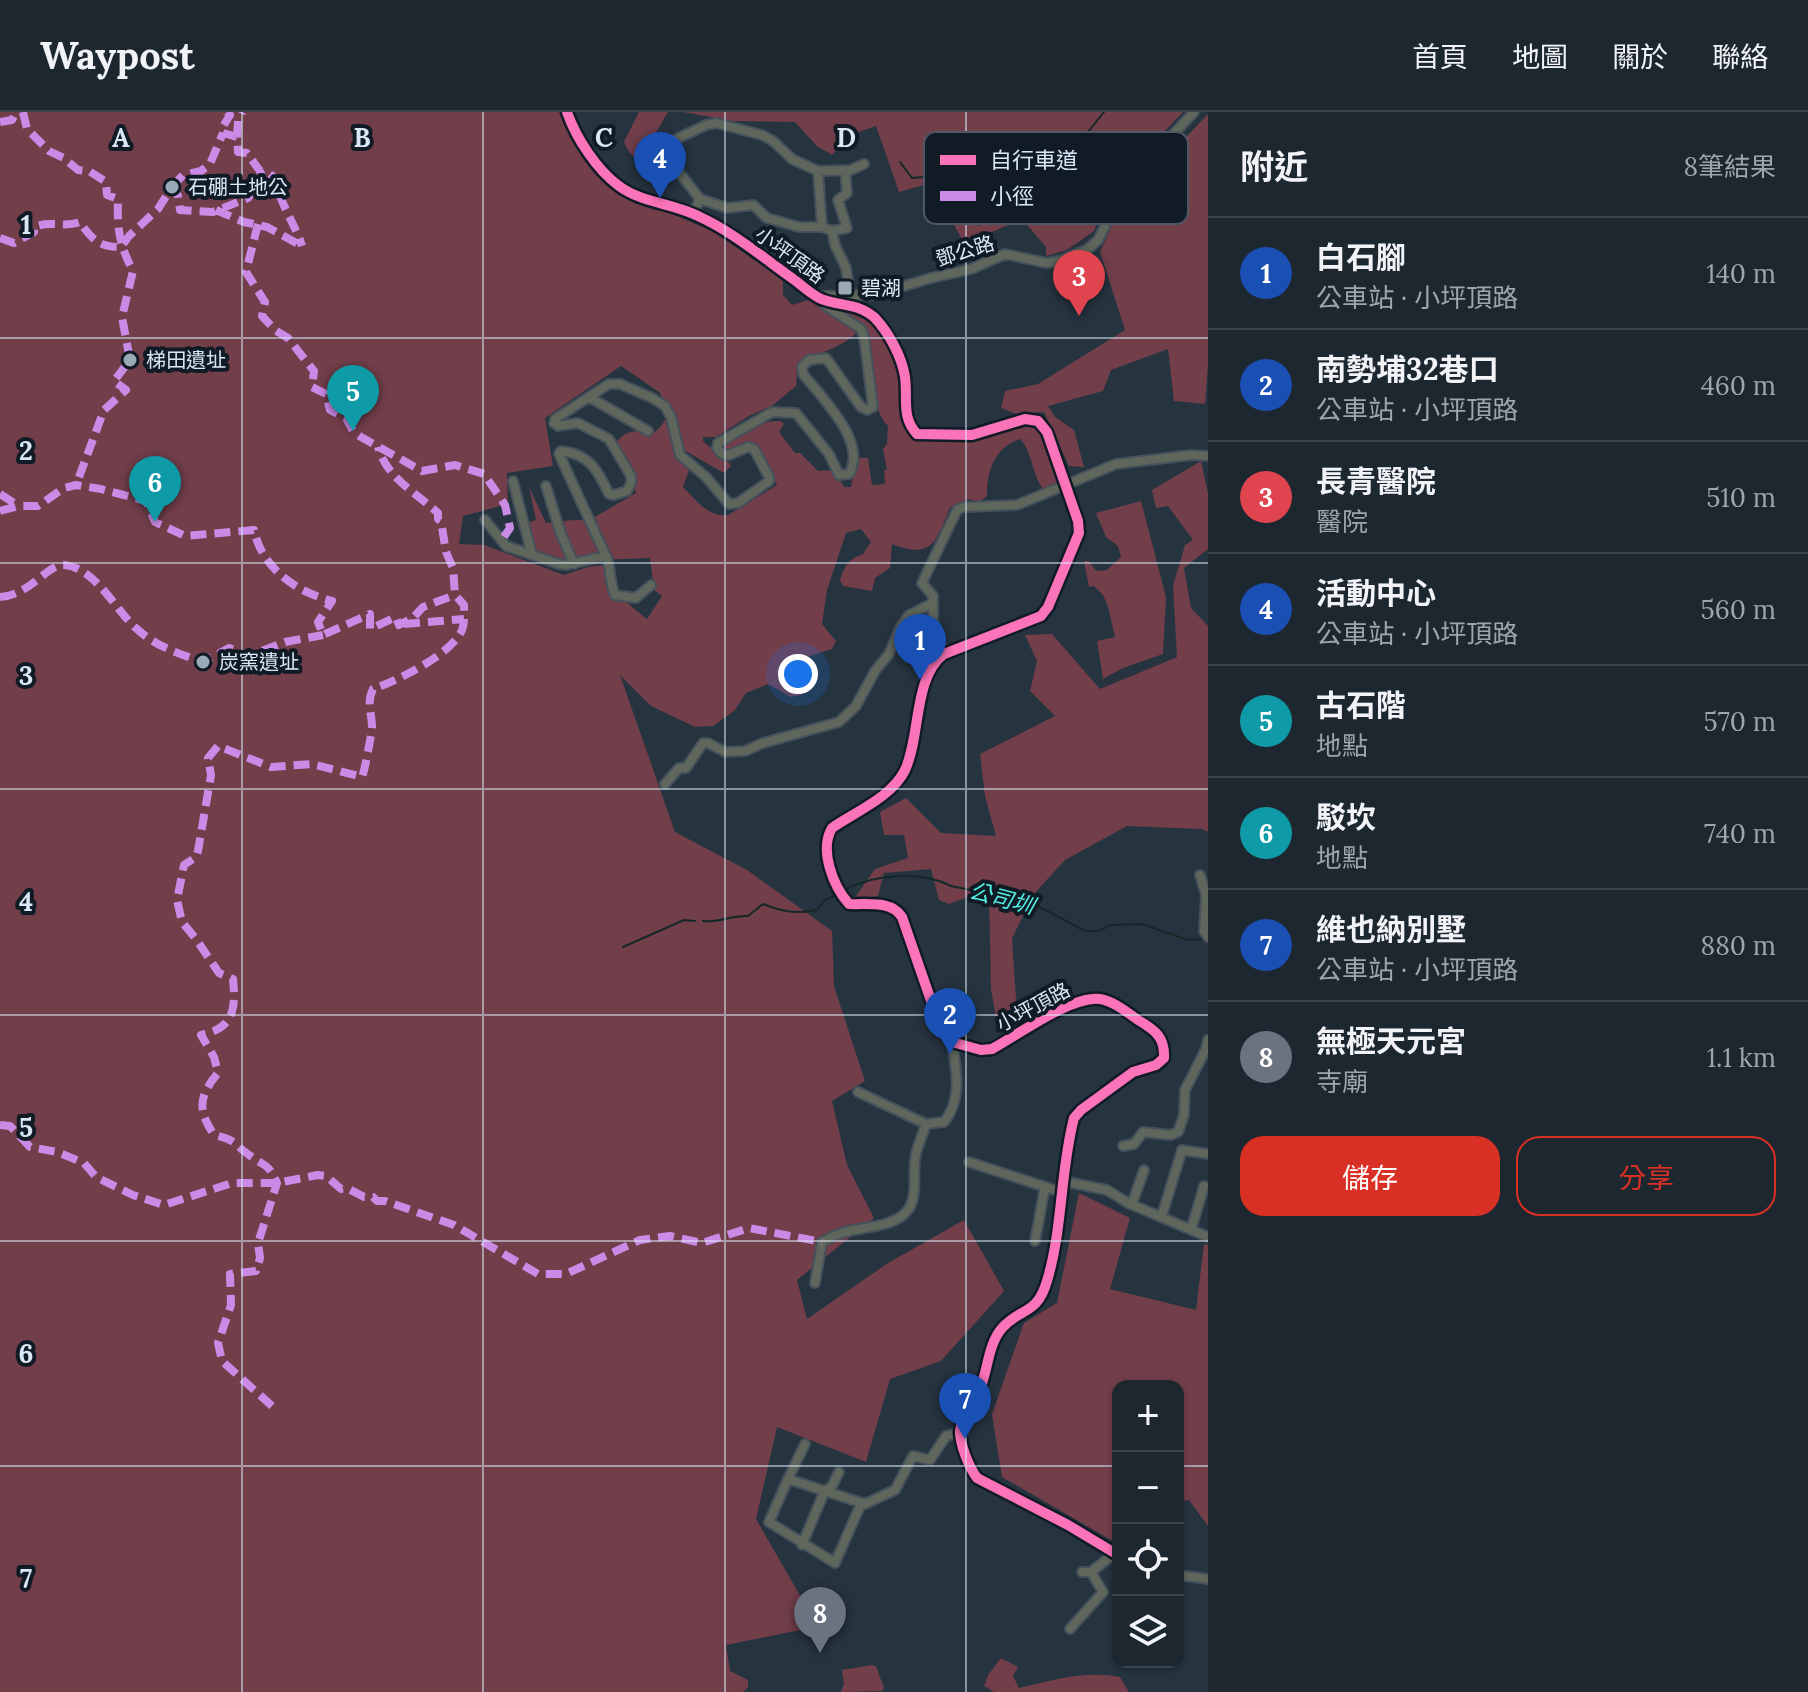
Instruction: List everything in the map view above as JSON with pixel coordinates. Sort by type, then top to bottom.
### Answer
[{"type":"street","name":"小坪頂路","points":[[567,112],[596,162],[618,185],[635,196],[693,214],[742,241],[820,298],[862,309],[873,317],[899,356],[905,375],[906,419],[917,434],[972,435],[1025,419],[1038,421],[1047,432],[1078,521],[1079,533],[1048,607],[1041,616],[944,654]]},
{"type":"street","name":"鄧公路","points":[[1175,132],[1194,112]]},
{"type":"street","points":[[845,170],[847,193],[838,200],[847,228],[799,227],[767,218],[753,205],[727,208],[700,199],[663,152],[668,143],[716,123],[762,135],[792,159],[818,171],[845,170],[851,170],[864,164]]},
{"type":"street","points":[[818,171],[827,229],[846,268],[850,295]]},
{"type":"street","points":[[693,214],[700,199]]},
{"type":"street","name":"鄧公路","points":[[820,298],[874,295],[931,278],[954,275],[1005,254],[1047,263],[1059,261],[1088,249],[1098,240],[1106,224]]},
{"type":"street","points":[[651,585],[636,598],[615,595],[609,580],[606,556],[559,454],[568,451],[594,464],[609,494],[627,491],[631,476],[609,439],[578,423],[558,426],[554,423],[555,419],[609,384],[620,384],[652,398],[665,406],[671,417],[680,455],[706,477],[729,504],[738,503],[759,489],[769,481],[769,477],[754,449],[748,447],[729,455],[722,454],[717,448],[718,443],[772,412],[796,413],[829,454],[839,475],[845,476],[852,469],[852,448],[847,431],[803,374],[802,367],[809,360],[826,358],[861,407],[867,410],[873,407],[861,329],[826,306],[820,298]]},
{"type":"street","points":[[589,397],[648,431]]},
{"type":"street","points":[[858,1092],[926,1124],[944,1122],[952,1112],[957,1082],[952,1042],[937,1018],[902,917],[889,906],[849,904],[842,897],[832,872],[826,838],[832,828],[894,785],[905,770],[916,735],[926,675],[933,662],[944,654],[933,621],[933,596],[922,583],[957,510],[964,507],[1017,505],[1116,464],[1191,455],[1208,456]]},
{"type":"street","points":[[513,481],[532,555]]},
{"type":"street","points":[[546,486],[574,564]]},
{"type":"street","points":[[485,520],[506,546],[559,564],[574,564],[606,556]]},
{"type":"street","points":[[665,784],[679,768],[686,768],[703,743],[725,752],[745,751],[839,722],[856,706],[909,615],[933,603]]},
{"type":"street","points":[[1200,875],[1206,895],[1204,931],[1208,937]]},
{"type":"street","name":"小坪頂路","points":[[952,1042],[981,1050],[992,1049],[1071,1003],[1102,999],[1156,1031],[1162,1038],[1164,1058],[1156,1065],[1133,1072],[1074,1118],[1051,1266],[1042,1297],[1035,1306],[1005,1325],[995,1338],[986,1375],[975,1401],[961,1422],[960,1432]]},
{"type":"street","points":[[1123,1146],[1134,1144],[1143,1132],[1171,1135],[1178,1132],[1184,1115],[1185,1090],[1208,1040]]},
{"type":"street","points":[[815,1283],[822,1242],[839,1232],[888,1223],[900,1216],[913,1201],[917,1187],[915,1156],[926,1124]]},
{"type":"street","points":[[1162,1215],[1182,1150],[1208,1154]]},
{"type":"street","points":[[969,1162],[1061,1192]]},
{"type":"street","points":[[1132,1204],[1144,1170]]},
{"type":"street","points":[[1062,1181],[1107,1190],[1208,1237]]},
{"type":"street","points":[[1191,1230],[1204,1186]]},
{"type":"street","points":[[1035,1241],[1045,1187]]},
{"type":"street","points":[[788,1479],[865,1504],[895,1490],[913,1456],[930,1460],[946,1436],[960,1432],[971,1469],[977,1478],[1112,1552]]},
{"type":"street","points":[[805,1444],[769,1522],[835,1563],[861,1504]]},
{"type":"street","points":[[802,1545],[825,1490],[831,1488],[839,1472]]},
{"type":"street","points":[[1070,1629],[1103,1592],[1086,1572],[1112,1556]]},
{"type":"street","points":[[1184,1576],[1208,1579]]},
{"type":"shaded area","points":[[0,112],[565,112],[592,163],[612,188],[714,232],[783,281],[783,295],[792,305],[808,300],[857,331],[841,344],[803,359],[797,372],[796,386],[773,405],[716,437],[703,437],[703,441],[731,466],[724,473],[682,449],[681,460],[689,470],[683,487],[703,507],[715,514],[728,515],[777,485],[759,449],[745,445],[728,451],[722,447],[723,443],[744,431],[773,421],[784,424],[779,432],[795,453],[800,453],[818,471],[835,470],[844,487],[851,487],[856,458],[868,458],[872,485],[885,484],[884,470],[887,470],[883,449],[887,444],[888,426],[875,397],[869,340],[844,307],[865,316],[889,343],[901,377],[903,420],[919,441],[977,439],[1033,425],[1044,436],[1050,452],[1059,484],[1043,489],[1020,439],[1004,448],[991,469],[987,496],[979,502],[968,499],[950,508],[936,538],[925,548],[916,550],[892,544],[890,568],[875,578],[872,591],[843,586],[840,580],[848,564],[863,554],[871,542],[861,529],[846,533],[827,590],[822,624],[836,641],[832,649],[806,657],[802,662],[806,687],[801,695],[791,697],[768,684],[746,693],[734,711],[713,726],[695,727],[651,706],[620,675],[675,832],[747,870],[832,931],[834,986],[865,1081],[832,1101],[847,1165],[874,1218],[797,1280],[807,1319],[888,1263],[964,1220],[1004,1291],[941,1361],[890,1379],[866,1462],[777,1427],[756,1519],[802,1599],[800,1630],[726,1645],[730,1671],[748,1680],[748,1687],[743,1692],[0,1692]],"holes":[[[621,366],[659,392],[669,409],[660,427],[651,434],[628,433],[616,442],[625,458],[636,493],[588,521],[546,523],[529,487],[536,520],[526,523],[537,553],[570,561],[650,558],[654,590],[662,596],[647,619],[626,602],[612,596],[605,565],[564,575],[484,545],[459,544],[463,516],[508,504],[507,473],[553,466],[545,418]]]},
{"type":"shaded area","points":[[639,112],[668,112],[654,136],[660,179],[629,152],[624,142]]},
{"type":"shaded area","points":[[683,112],[1183,112],[1164,132],[924,132],[924,185],[899,192],[876,126],[850,135],[832,155],[817,146],[795,122],[733,121]]},
{"type":"shaded area","points":[[1208,114],[1208,366],[1205,404],[1174,401],[1168,349],[1111,370],[1103,391],[1048,406],[1055,417],[1074,430],[1084,467],[1069,466],[1044,412],[1017,414],[1001,408],[1005,391],[1038,384],[1125,330],[1100,252],[1112,224],[1188,224],[1188,135]]},
{"type":"shaded area","points":[[954,224],[1010,224],[992,232],[969,252]]},
{"type":"shaded area","points":[[1026,224],[1096,224],[1094,231],[1067,250],[1046,256],[1046,247]]},
{"type":"shaded area","points":[[1201,461],[1208,493],[1208,549],[1184,568],[1191,608],[1208,626],[1208,832],[1202,829],[1127,826],[1065,860],[1032,896],[1012,939],[1016,999],[1011,1027],[998,1029],[991,989],[989,889],[949,904],[939,900],[931,869],[884,873],[878,896],[854,899],[875,869],[908,858],[904,835],[884,835],[880,812],[906,798],[941,833],[996,836],[985,796],[980,754],[1055,716],[1030,691],[1037,661],[1025,635],[1052,634],[1100,689],[1177,657],[1173,586],[1185,545],[1193,540],[1168,506],[1156,508],[1152,490]]},
{"type":"shaded area","points":[[1141,501],[1166,597],[1163,654],[1123,668],[1103,679],[1097,641],[1115,637],[1103,595],[1094,586],[1089,587],[1084,561],[1089,561],[1096,571],[1107,570],[1121,557],[1118,546],[1106,537],[1096,513]]},
{"type":"shaded area","points":[[1079,1193],[1130,1218],[1110,1289],[1196,1310],[1204,1244],[1208,1245],[1208,1526],[1189,1500],[1184,1501],[1184,1380],[1112,1380],[1112,1541],[1002,1477],[992,1414],[1024,1323],[1057,1303]]},
{"type":"shaded area","points":[[1001,1658],[1018,1667],[1013,1676],[1019,1688],[1069,1677],[1107,1675],[1120,1677],[1129,1692],[994,1692],[984,1686]]},
{"type":"shaded area","points":[[876,1666],[884,1688],[882,1691],[841,1692],[844,1684],[842,1670]]},
{"type":"waterway","points":[[1088,132],[1104,112]]},
{"type":"waterway","points":[[900,162],[912,178],[924,177]]},
{"type":"waterway","name":"公司圳","points":[[844,890],[883,877],[911,876],[1032,903],[1085,931],[1098,931],[1111,925],[1142,924],[1188,940],[1204,939]]},
{"type":"waterway","name":"公司圳","points":[[703,921],[748,916],[763,904],[790,912],[817,910],[824,901],[837,894]]},
{"type":"waterway","name":"公司圳","points":[[623,947],[684,920],[695,921]]},
{"type":"marked path","points":[[0,122],[12,120],[16,112]]},
{"type":"marked path","points":[[23,112],[27,129],[49,151],[78,170],[89,171],[106,182],[107,195],[118,199],[120,236],[133,271],[122,317],[130,360],[114,381],[126,390],[104,410],[76,485]]},
{"type":"marked path","points":[[227,112],[230,115],[222,128],[223,133],[237,137],[238,152],[247,153],[260,171],[275,178],[302,246]]},
{"type":"marked path","points":[[237,137],[242,112]]},
{"type":"marked path","points":[[172,187],[183,175],[201,171],[210,164],[223,133]]},
{"type":"marked path","points":[[0,238],[14,243],[40,225],[80,222],[97,241],[107,246],[121,247],[158,209],[172,187],[178,196],[180,210],[213,212],[248,198],[262,176],[260,171]]},
{"type":"marked path","points":[[216,210],[244,222],[267,227],[302,246]]},
{"type":"marked path","points":[[258,224],[246,272],[265,302],[262,316],[288,338],[314,371],[312,387],[326,394],[330,410],[346,418],[353,431],[422,471],[455,465],[484,474],[505,505],[510,528],[501,541]]},
{"type":"marked path","points":[[272,1406],[222,1361],[218,1343],[231,1305],[230,1274],[256,1271],[260,1258],[258,1243],[277,1183],[266,1166],[231,1141],[214,1135],[205,1118],[204,1096],[218,1073],[214,1057],[201,1035],[220,1028],[230,1016],[234,999],[233,979],[219,973],[182,922],[177,900],[184,865],[196,857],[198,851],[211,775],[208,758],[218,746],[271,767],[312,764],[362,777],[372,730],[370,703],[373,689],[436,657],[462,630],[464,605],[455,595],[453,568],[446,552],[438,513],[395,476],[378,447]]},
{"type":"marked path","points":[[0,511],[19,506],[38,506],[64,488],[76,485],[146,501],[155,522],[185,536],[254,530],[264,556],[282,576],[294,585],[332,601],[318,622],[323,635],[370,614],[370,629],[396,617],[399,625],[413,618],[423,607],[455,595]]},
{"type":"marked path","points":[[0,494],[19,506]]},
{"type":"marked path","points":[[0,597],[21,591],[58,566],[75,568],[95,581],[144,635],[168,649],[203,662],[229,648],[249,656],[285,642],[323,635]]},
{"type":"marked path","points":[[404,624],[464,619]]},
{"type":"marked path","points":[[0,1125],[10,1126],[30,1147],[57,1152],[84,1163],[96,1177],[133,1195],[164,1205],[232,1183],[277,1183],[326,1176],[341,1189],[347,1188],[364,1197],[373,1197],[377,1201],[454,1225],[538,1274],[566,1274],[640,1240],[670,1236],[702,1243],[749,1228],[822,1242]]},
{"type":"cycle path","points":[[567,112],[588,153],[619,186],[637,196],[710,222],[815,296],[857,308],[875,318],[890,338],[901,361],[907,414],[917,434],[972,435],[1025,419],[1038,421],[1047,432],[1078,521],[1079,533],[1048,607],[1041,616],[944,654],[934,664],[922,692],[905,770],[882,796],[832,828],[828,837],[827,857],[833,878],[849,904],[885,906],[902,917],[937,1018],[952,1042],[981,1050],[992,1049],[1060,1009],[1088,999],[1100,999],[1125,1010],[1161,1039],[1164,1058],[1156,1065],[1133,1072],[1074,1118],[1056,1241],[1043,1292],[1034,1305],[998,1333],[980,1389],[960,1428],[964,1450],[977,1478],[1112,1551]]},
{"type":"place","name":"石硼土地公","points":[[172,187]]},
{"type":"place","name":"活動中心","points":[[660,198]]},
{"type":"place","name":"碧湖","points":[[845,288]]},
{"type":"place","name":"長青醫院","points":[[1079,316]]},
{"type":"place","name":"梯田遺址","points":[[130,360]]},
{"type":"place","name":"古石階","points":[[353,431]]},
{"type":"place","name":"駁坎","points":[[155,522]]},
{"type":"place","name":"炭窯遺址","points":[[203,662]]},
{"type":"place","name":"白石腳","points":[[920,680]]},
{"type":"place","name":"南勢埔32巷口","points":[[950,1054]]},
{"type":"place","name":"維也納別墅","points":[[965,1439]]},
{"type":"place","name":"無極天元宮","points":[[820,1653]]}]
